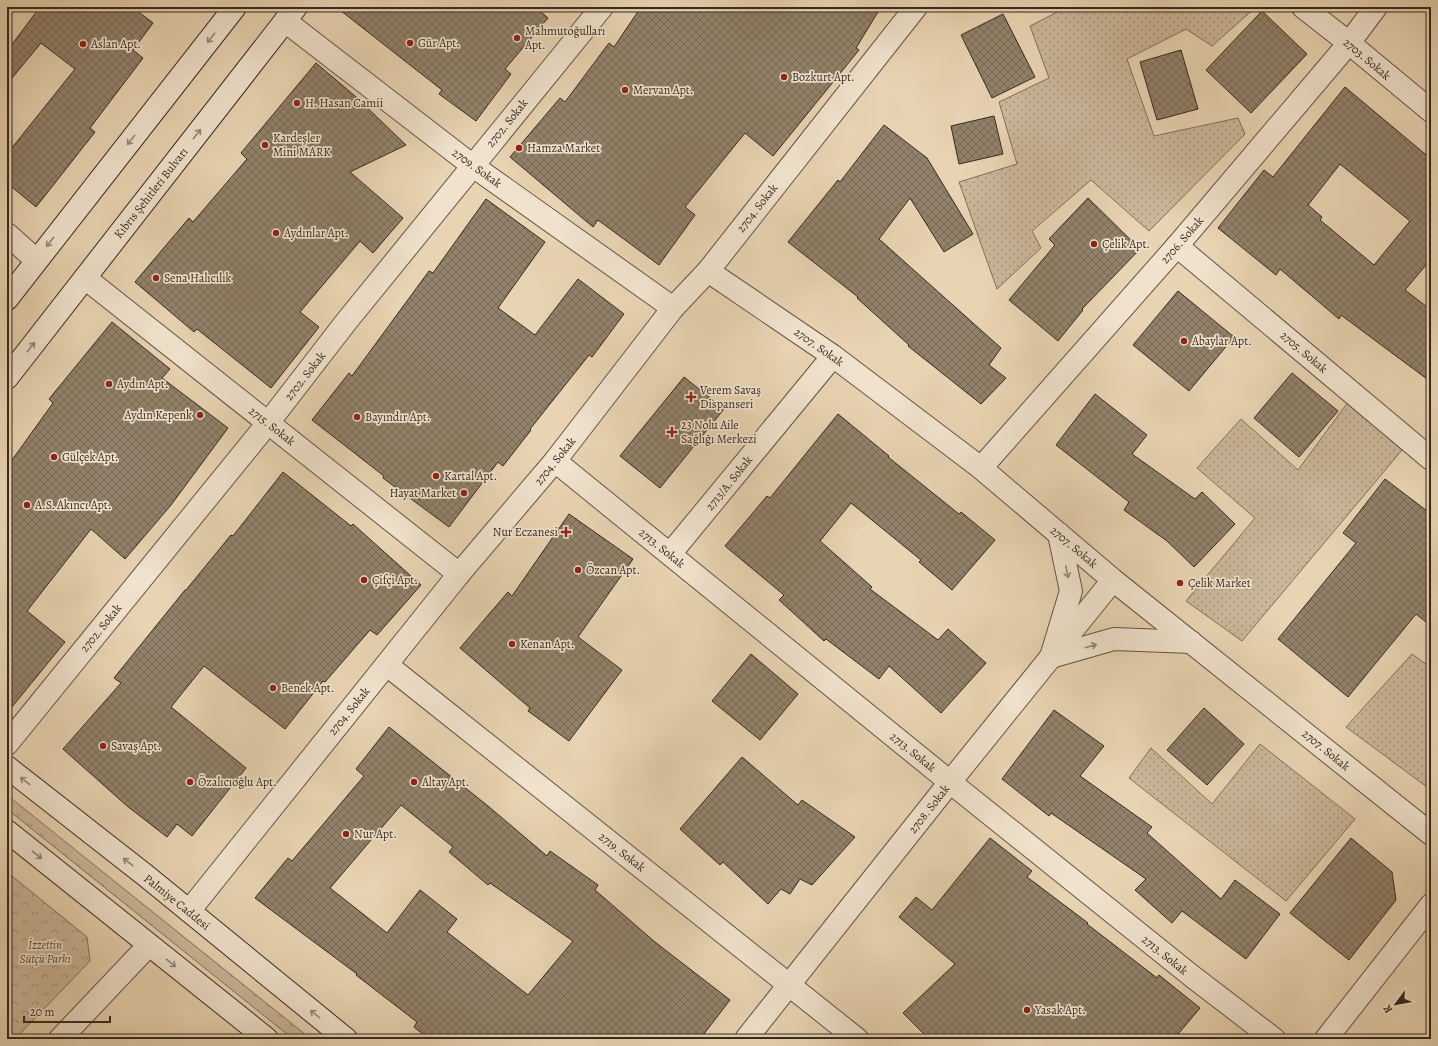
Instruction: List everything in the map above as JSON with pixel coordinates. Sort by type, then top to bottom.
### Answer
[{"type":"street","points":[[7,299],[235,7]]},
{"type":"street","name":"2702. Sokak","points":[[7,744],[268,423],[346,322],[602,7]]},
{"type":"street","name":"2704. Sokak","points":[[188,911],[459,574],[555,461],[674,308],[708,271],[916,7]]},
{"type":"street","name":"2703. Sokak","points":[[1303,7],[1349,43],[1431,112]]},
{"type":"street","name":"2706. Sokak","points":[[981,468],[1177,246],[1349,43],[1376,7]]},
{"type":"street","name":"2709. Sokak","points":[[290,14],[472,166],[674,308]]},
{"type":"street","name":"Kıbrıs Şehitleri Bulvarı","points":[[7,378],[290,14]]},
{"type":"street","points":[[7,234],[36,260]]},
{"type":"street","name":"2705. Sokak","points":[[1177,246],[1431,459]]},
{"type":"street","name":"2707. Sokak","points":[[708,271],[833,356],[981,468],[1113,580],[1431,834]]},
{"type":"street","name":"2715. Sokak","points":[[85,278],[459,574]]},
{"type":"street","name":"2713/A. Sokak","points":[[670,554],[833,356]]},
{"type":"street","name":"2713. Sokak","points":[[555,461],[1193,978],[1274,1039]]},
{"type":"street","points":[[1051,657],[1071,591],[1059,534]]},
{"type":"street","name":"2708. Sokak","points":[[746,1039],[1113,580]]},
{"type":"street","points":[[1051,657],[1114,639],[1191,642]]},
{"type":"street","name":"2719. Sokak","points":[[387,665],[790,984],[857,1039]]},
{"type":"street","name":"Palmiye Caddesi","points":[[7,767],[346,1039]]},
{"type":"street","points":[[7,831],[267,1039]]},
{"type":"street","points":[[1326,1039],[1431,905]]},
{"type":"street","points":[[60,1039],[149,945]]},
{"type":"green space","points":[[1067,7],[1256,7],[1212,46],[1186,29],[1127,59],[1154,136],[1238,118],[1245,134],[1149,231],[1091,180],[1032,231],[1041,248],[997,289],[959,182],[1017,164],[999,102],[1049,78],[1030,26]]},
{"type":"green space","points":[[1348,402],[1402,450],[1242,641],[1186,601],[1255,518],[1197,468],[1241,419],[1298,470]]},
{"type":"green space","points":[[1412,654],[1431,668],[1431,790],[1346,727]]},
{"type":"green space","points":[[1260,744],[1355,819],[1286,901],[1129,778],[1151,748],[1212,804]]},
{"type":"green space","points":[[7,795],[311,1039],[293,1039],[7,809]]},
{"type":"green space","name":"İzzettin Sütçü Parkı","points":[[7,872],[87,937],[90,961],[15,1039],[7,1039]]},
{"type":"building","points":[[40,7],[132,7],[153,23],[133,50],[143,58],[90,128],[95,132],[36,207],[7,183],[7,154],[75,69],[41,43],[7,84],[7,51]]},
{"type":"building","points":[[336,7],[535,7],[548,18],[505,69],[511,74],[476,121],[439,94],[442,90]]},
{"type":"building","points":[[641,7],[881,7],[856,48],[859,50],[773,156],[745,133],[685,207],[695,215],[659,265],[598,220],[593,227],[510,157],[560,98],[565,102],[609,43],[614,47]]},
{"type":"building","points":[[1262,11],[1307,54],[1251,113],[1206,70]]},
{"type":"building","points":[[1003,14],[1035,77],[992,98],[961,35]]},
{"type":"building","points":[[1181,50],[1198,109],[1157,120],[1140,62]]},
{"type":"building","points":[[316,63],[355,96],[406,145],[350,172],[403,218],[373,253],[360,241],[300,312],[319,327],[271,388],[197,329],[194,332],[135,282],[189,218],[193,222],[247,159],[241,153]]},
{"type":"building","points":[[1345,87],[1431,159],[1431,259],[1405,290],[1431,310],[1431,382],[1341,315],[1339,319],[1280,269],[1276,275],[1218,228],[1264,170],[1273,177]],"holes":[[[1340,164],[1410,221],[1374,265],[1320,220],[1322,217],[1308,205]]]},
{"type":"building","points":[[994,116],[1003,154],[959,164],[951,126]]},
{"type":"building","points":[[884,125],[927,158],[973,234],[944,252],[910,198],[879,239],[1001,348],[989,365],[1006,378],[981,404],[908,346],[909,345],[857,298],[858,297],[788,242],[838,180],[840,182]]},
{"type":"building","points":[[1088,198],[1140,249],[1082,309],[1083,310],[1058,341],[1009,300],[1055,245],[1049,239]]},
{"type":"building","points":[[486,199],[545,242],[498,308],[535,335],[578,279],[624,314],[592,357],[589,355],[530,429],[531,430],[503,466],[498,462],[449,527],[383,478],[384,476],[312,420],[349,373],[352,376],[429,271],[433,273]]},
{"type":"building","name":"Abaylar Apt.","points":[[1178,291],[1234,337],[1189,391],[1133,345]]},
{"type":"building","points":[[112,322],[170,369],[162,378],[228,428],[171,505],[125,559],[91,529],[27,611],[65,642],[7,713],[7,467],[53,403],[49,399]]},
{"type":"building","points":[[1292,373],[1338,411],[1299,457],[1254,418]]},
{"type":"building","name":"23 Nolu Aile Sağlığı Merkezi","points":[[684,377],[724,409],[660,488],[620,456]]},
{"type":"building","points":[[1095,394],[1147,435],[1132,454],[1195,499],[1202,492],[1235,524],[1194,567],[1167,541],[1124,510],[1129,502],[1056,445]]},
{"type":"building","points":[[838,414],[889,456],[888,457],[959,514],[961,512],[995,540],[952,590],[919,562],[921,560],[851,503],[820,541],[872,587],[870,589],[938,640],[948,629],[986,663],[941,713],[889,666],[879,679],[826,639],[824,641],[779,600],[784,595],[725,546],[767,496],[770,498]]},
{"type":"building","points":[[283,472],[351,526],[353,524],[421,585],[377,635],[370,630],[325,682],[323,681],[285,729],[204,666],[171,707],[246,768],[192,836],[177,824],[167,837],[127,806],[63,749],[121,683],[114,678],[231,535],[233,536]]},
{"type":"building","points":[[1385,479],[1431,514],[1431,626],[1416,614],[1348,697],[1278,639],[1356,543],[1343,533]]},
{"type":"building","points":[[569,514],[633,559],[578,637],[622,670],[569,741],[528,711],[530,708],[460,648],[508,592],[512,596]]},
{"type":"building","points":[[751,654],[798,694],[760,740],[712,701]]},
{"type":"building","points":[[1204,708],[1244,744],[1207,785],[1167,750]]},
{"type":"building","points":[[1054,710],[1104,746],[1080,776],[1152,827],[1147,833],[1221,899],[1235,880],[1280,914],[1246,959],[1182,911],[1172,923],[1135,890],[1146,879],[1051,813],[1049,816],[1002,779]]},
{"type":"building","points":[[389,727],[488,806],[547,856],[550,851],[598,885],[595,890],[655,942],[730,1000],[700,1039],[429,1039],[414,1027],[417,1022],[356,975],[357,974],[255,898],[288,858],[292,861],[364,776],[356,769]],"holes":[[[401,805],[453,847],[449,852],[488,885],[490,883],[573,941],[528,995],[447,932],[457,919],[420,890],[387,933],[330,888]]]},
{"type":"building","points":[[742,757],[798,805],[802,800],[855,837],[812,885],[800,879],[790,894],[781,889],[768,904],[723,862],[720,865],[680,829]]},
{"type":"building","points":[[990,838],[1032,871],[1027,877],[1157,978],[1159,975],[1200,1008],[1174,1039],[929,1039],[903,1013],[955,964],[899,917],[916,897],[932,910]]},
{"type":"building","points":[[1351,838],[1392,872],[1396,900],[1349,960],[1290,913]]},
{"type":"place","name":"Mahmutoğulları Apt.","points":[[517,38]]},
{"type":"place","name":"Gür Apt.","points":[[410,43]]},
{"type":"place","name":"Aslan Apt.","points":[[83,44]]},
{"type":"place","name":"Bozkurt Apt.","points":[[784,77]]},
{"type":"place","name":"Mervan Apt.","points":[[625,90]]},
{"type":"place","name":"H. Hasan Camii","points":[[297,103]]},
{"type":"place","name":"Kardeşler Mini MARK","points":[[265,145]]},
{"type":"place","name":"Hamza Market","points":[[519,148]]},
{"type":"place","name":"Aydınlar Apt.","points":[[276,233]]},
{"type":"place","name":"Çelik Apt.","points":[[1094,244]]},
{"type":"place","name":"Sena Halıcılık","points":[[156,278]]},
{"type":"place","name":"Abaylar Apt.","points":[[1184,341]]},
{"type":"place","name":"Aydın Apt.","points":[[109,384]]},
{"type":"place","name":"Verem Savaş Dispanseri","points":[[691,397]]},
{"type":"place","name":"Aydın Kepenk","points":[[200,415]]},
{"type":"place","name":"Bayındır Apt.","points":[[357,417]]},
{"type":"place","name":"23 Nolu Aile Sağlığı Merkezi","points":[[672,432]]},
{"type":"place","name":"Gülçek Apt.","points":[[54,457]]},
{"type":"place","name":"Kartal Apt.","points":[[436,476]]},
{"type":"place","name":"Hayat Market","points":[[464,493]]},
{"type":"place","name":"A.S. Akıncı Apt.","points":[[27,505]]},
{"type":"place","name":"Nur Eczanesi","points":[[566,532]]},
{"type":"place","name":"Özcan Apt.","points":[[578,570]]},
{"type":"place","name":"Çifçi Apt.","points":[[364,580]]},
{"type":"place","name":"Çelik Market","points":[[1180,583]]},
{"type":"place","name":"Kenan Apt.","points":[[512,644]]},
{"type":"place","name":"Benek Apt.","points":[[273,688]]},
{"type":"place","name":"Savaş Apt.","points":[[103,746]]},
{"type":"place","name":"Özalıcıoğlu Apt.","points":[[190,782]]},
{"type":"place","name":"Altay Apt.","points":[[414,782]]},
{"type":"place","name":"Nur Apt.","points":[[346,834]]},
{"type":"place","name":"Yasak Apt.","points":[[1027,1010]]}]
